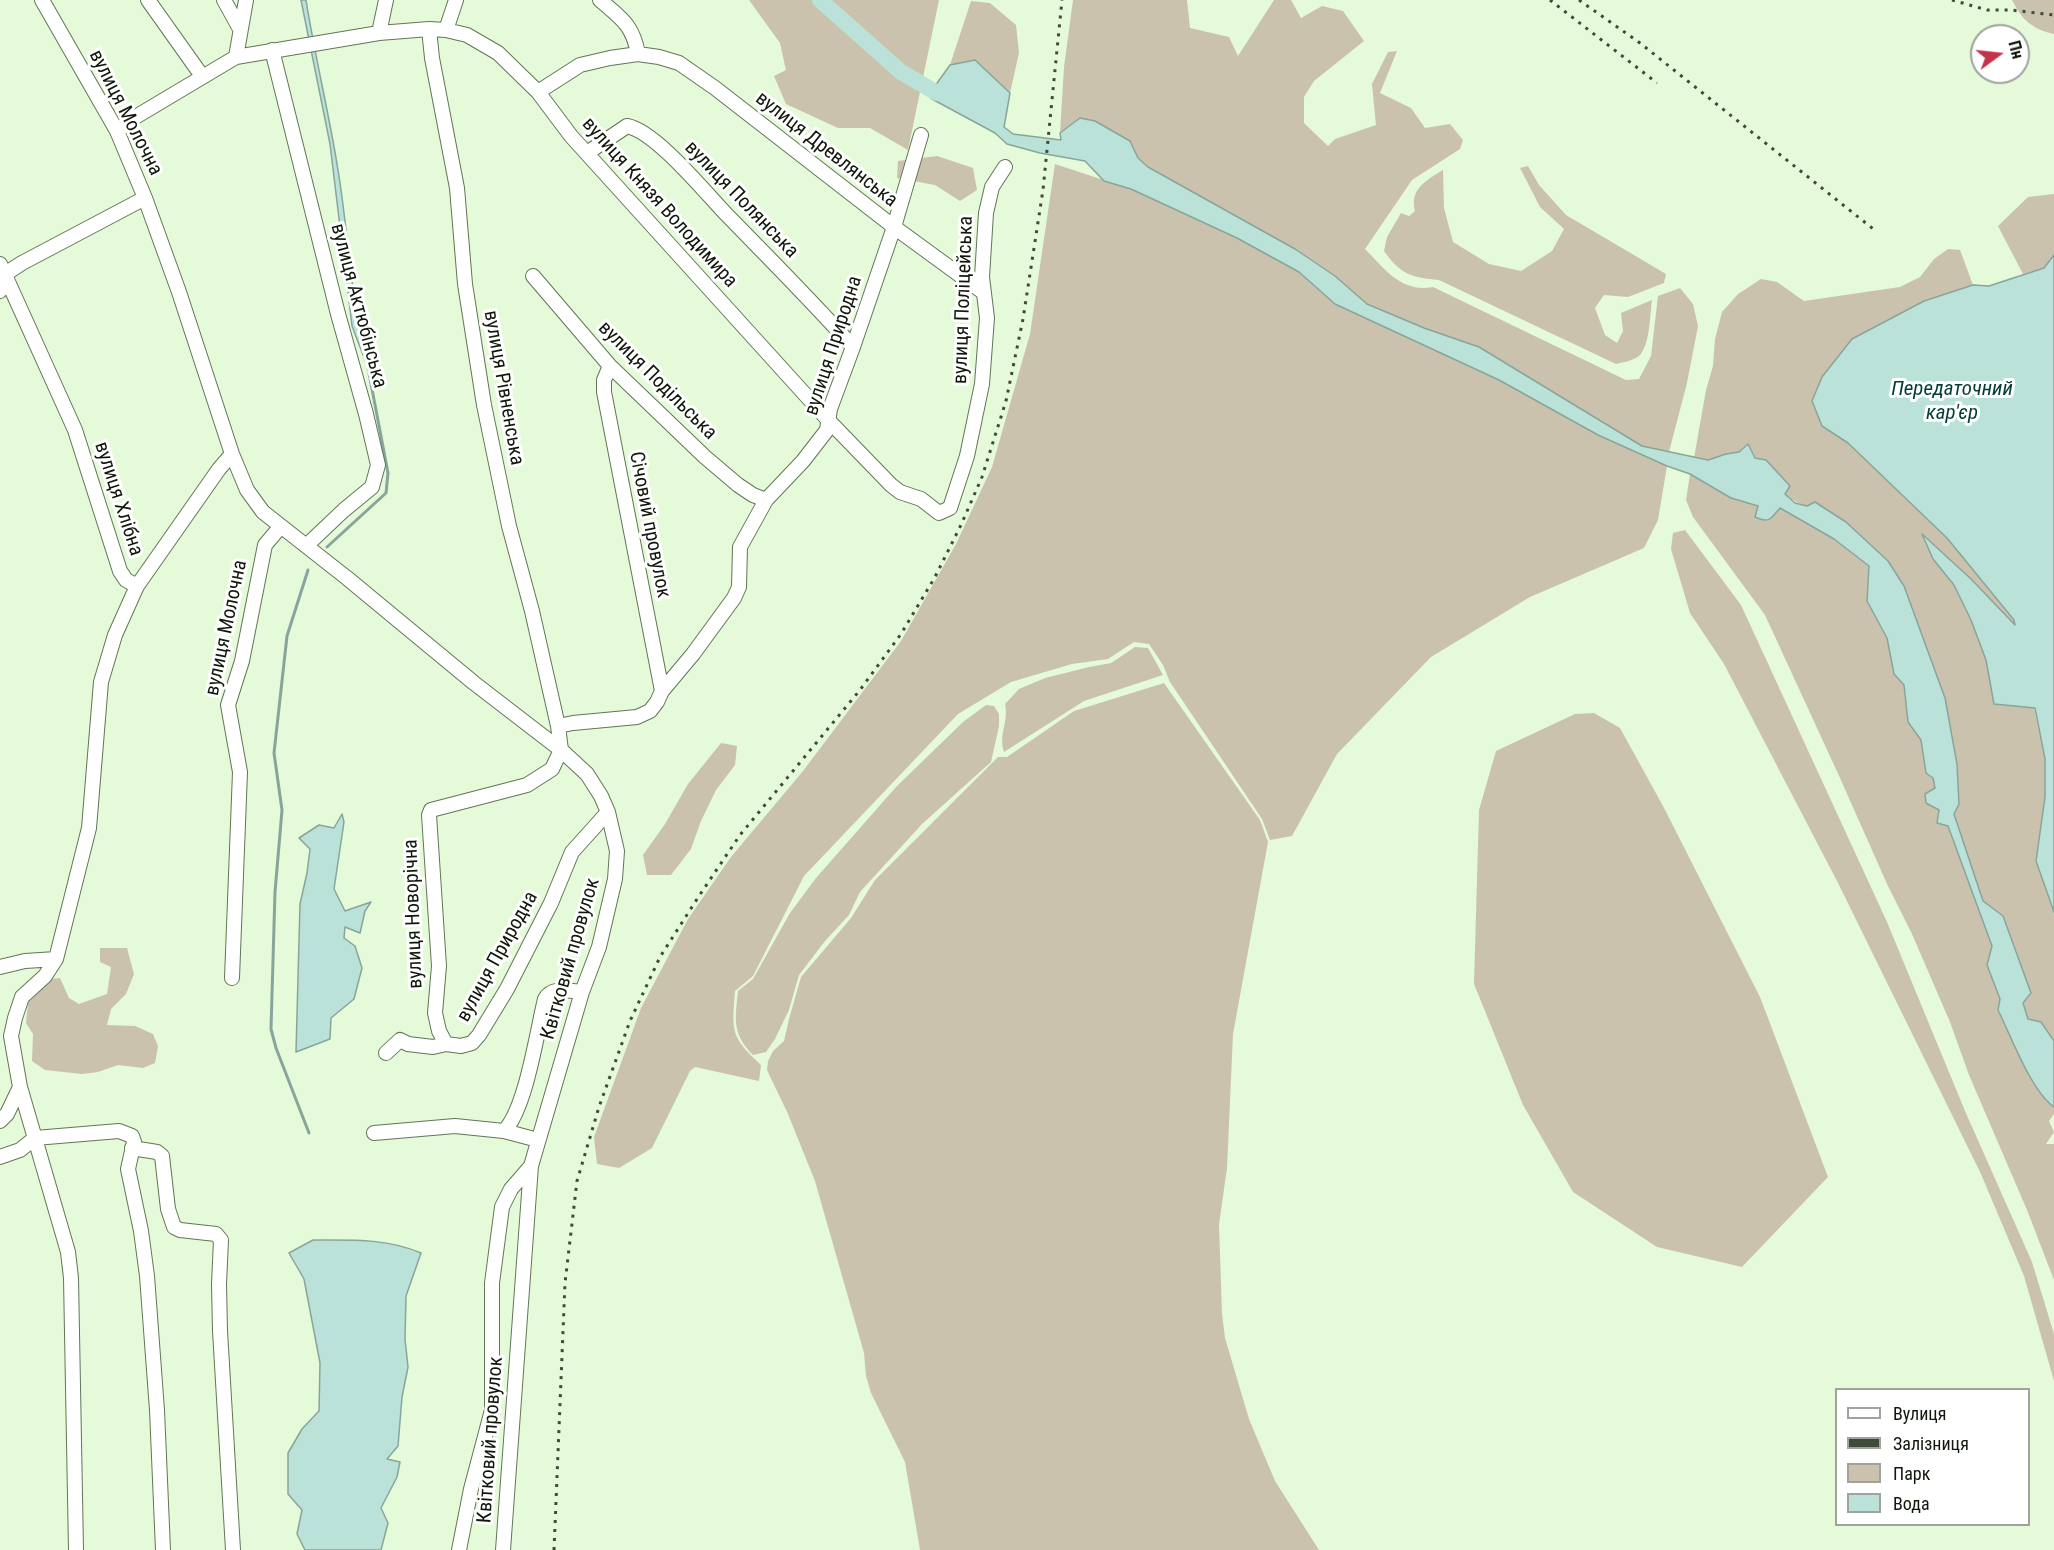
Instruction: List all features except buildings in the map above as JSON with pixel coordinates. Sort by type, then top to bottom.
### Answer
[{"type":"street","name":"вулиця Молочна","points":[[42,0],[117,131],[145,198],[179,292],[232,454],[254,501],[263,512],[281,526],[265,545],[242,662],[228,705],[240,772],[232,978]]},
{"type":"street","points":[[148,0],[202,76]]},
{"type":"street","points":[[224,0],[240,29]]},
{"type":"street","points":[[236,57],[246,0]]},
{"type":"street","points":[[380,33],[386,0]]},
{"type":"street","points":[[446,30],[456,0]]},
{"type":"street","points":[[600,0],[622,19],[634,34],[638,54]]},
{"type":"street","name":"вулиця Князя Володимира","points":[[272,50],[380,33],[429,29],[446,30],[467,36],[498,53],[538,93],[571,136],[830,422],[891,486],[900,492],[921,499]]},
{"type":"street","name":"вулиця Рівненська","points":[[429,29],[432,58],[457,188],[465,284],[484,405],[509,526],[532,611],[558,726],[561,750]]},
{"type":"street","points":[[117,131],[132,119],[236,57],[272,50]]},
{"type":"street","name":"вулиця Актюбінська","points":[[272,50],[378,465],[372,487],[306,546]]},
{"type":"street","name":"вулиця Древлянська","points":[[538,93],[580,65],[610,58],[638,54],[679,63],[716,88],[894,226],[984,292]]},
{"type":"street","name":"вулиця Полянська","points":[[587,153],[627,126],[637,128],[666,152],[791,279],[853,347]]},
{"type":"street","name":"вулиця Природна","points":[[558,726],[637,717],[650,711],[662,691],[693,654],[734,598],[739,587],[740,547],[766,500],[803,461],[822,437],[830,422],[830,409],[894,226],[921,135]]},
{"type":"street","name":"вулиця Поліцейська","points":[[921,499],[939,513],[950,508],[962,473],[982,384],[987,318],[982,255],[986,213],[992,187],[1005,167]]},
{"type":"street","points":[[0,291],[3,269],[22,263],[145,198]]},
{"type":"street","name":"вулиця Хлібна","points":[[3,269],[75,430],[120,572],[126,580],[137,586]]},
{"type":"street","name":"вулиця Подільська","points":[[533,276],[610,366],[705,457],[738,485],[766,500]]},
{"type":"street","name":"Січовий провулок","points":[[610,366],[604,380],[604,392],[662,691]]},
{"type":"street","points":[[76,1550],[71,1278],[68,1252],[20,1087],[10,1036],[22,997],[45,976],[56,959],[89,828],[101,682],[115,635],[137,586],[232,454]]},
{"type":"street","name":"Квітковий провулок","points":[[281,526],[474,683],[561,750],[587,774],[608,812],[616,850],[615,879],[599,947],[582,992],[531,1166],[503,1550]]},
{"type":"street","name":"вулиця Новорічна","points":[[446,1044],[435,1013],[439,966],[429,815],[435,808],[527,785],[552,769],[561,750]]},
{"type":"street","name":"вулиця Природна","points":[[386,1053],[400,1040],[421,1046],[446,1044],[461,1046],[472,1043],[512,980],[551,903],[572,852],[608,812]]},
{"type":"street","points":[[0,967],[24,961],[56,959]]},
{"type":"street","points":[[504,1131],[514,1116],[523,1089],[548,993],[554,991],[582,992]]},
{"type":"street","points":[[0,1121],[7,1114],[20,1087]]},
{"type":"street","points":[[374,1133],[455,1126],[504,1131],[538,1140]]},
{"type":"street","points":[[0,1157],[20,1150],[35,1138],[119,1131],[132,1136],[134,1142],[128,1169],[141,1231],[147,1276],[157,1410],[163,1550]]},
{"type":"street","points":[[132,1148],[157,1152],[162,1156],[168,1209],[174,1227],[180,1230],[216,1234],[221,1240],[220,1331],[233,1550]]},
{"type":"street","points":[[459,1550],[471,1489],[492,1410],[492,1283],[502,1207],[511,1189],[531,1166]]},
{"type":"green space","points":[[749,0],[939,0],[908,150],[870,128],[838,128],[786,104],[774,76],[786,70],[780,43]]},
{"type":"green space","points":[[1073,0],[1187,0],[1190,28],[1229,37],[1238,56],[1274,0],[1291,0],[1301,18],[1322,6],[1343,11],[1364,41],[1314,81],[1304,97],[1304,123],[1328,146],[1335,139],[1376,125],[1372,84],[1388,52],[1397,51],[1380,93],[1411,108],[1425,128],[1450,124],[1463,140],[1460,149],[1412,180],[1365,249],[1394,278],[1403,283],[1422,288],[1433,287],[1626,380],[1639,379],[1651,356],[1658,296],[1680,288],[1693,304],[1698,326],[1687,383],[1669,452],[1642,446],[1479,347],[1424,328],[1367,304],[1335,276],[1295,249],[1148,167],[1138,158],[1130,141],[1095,121],[1080,118],[1060,133],[1064,67]]},
{"type":"green space","points":[[2012,0],[2054,0],[2054,34],[2028,23]]},
{"type":"green space","points":[[971,1],[990,3],[1016,25],[1019,53],[1010,93],[975,60],[950,65]]},
{"type":"green space","points":[[937,156],[973,168],[977,190],[960,201],[935,185],[897,178],[898,161]]},
{"type":"green space","points":[[1055,164],[1131,189],[1237,238],[1299,272],[1335,304],[1499,380],[1598,435],[1667,466],[1658,520],[1644,548],[1530,597],[1431,657],[1337,754],[1292,836],[1270,840],[1262,819],[1170,682],[1163,665],[1149,644],[1134,642],[1108,659],[1072,664],[1011,682],[958,714],[804,876],[753,976],[735,991],[733,1016],[735,1032],[743,1047],[761,1065],[759,1081],[695,1067],[690,1071],[652,1148],[619,1168],[597,1164],[594,1137],[641,1008],[688,919],[731,857],[803,771],[901,641],[956,544],[992,467],[1030,334]]},
{"type":"green space","points":[[1528,166],[1539,185],[1566,215],[1666,274],[1664,283],[1628,297],[1604,295],[1595,308],[1605,335],[1617,343],[1623,331],[1621,313],[1652,300],[1647,338],[1643,351],[1636,358],[1616,364],[1439,280],[1421,278],[1407,273],[1401,270],[1384,251],[1387,237],[1401,213],[1409,216],[1415,211],[1417,191],[1443,170],[1444,208],[1453,242],[1489,264],[1521,271],[1552,251],[1564,229],[1540,207],[1520,168]]},
{"type":"green space","points":[[2054,194],[2054,255],[2044,268],[2023,274],[1998,226],[2028,197]]},
{"type":"green space","points":[[1948,249],[1960,250],[1973,285],[1924,301],[1822,426],[1848,443],[1947,538],[2014,620],[2017,627],[1971,579],[1933,559],[1954,585],[1971,620],[1986,660],[1994,704],[2034,708],[2045,759],[2045,796],[2036,861],[2054,912],[2054,1041],[2041,1022],[2028,1019],[2003,916],[1983,901],[1954,814],[1959,803],[1957,764],[1945,698],[1904,586],[1815,502],[1807,506],[1798,503],[1781,490],[1765,472],[1748,444],[1739,452],[1708,460],[1694,458],[1722,312],[1738,294],[1761,279],[1777,282],[1804,301],[1900,287],[1920,277],[1934,259]]},
{"type":"green space","points":[[1690,474],[1731,498],[1758,506],[1779,508],[1834,539],[1870,566],[1867,601],[1888,638],[1894,674],[1904,685],[1908,722],[1921,740],[1926,773],[1933,778],[1939,810],[1948,826],[1992,946],[1987,965],[2046,1101],[2054,1107],[2054,1114],[2049,1121],[2054,1132],[2046,1144],[2054,1144],[2054,1280],[1912,934],[1765,615],[1693,517],[1686,500]]},
{"type":"green space","points":[[1685,530],[1741,605],[1887,922],[1965,1111],[2032,1262],[2054,1334],[2054,1381],[2024,1276],[1981,1174],[1838,883],[1724,664],[1690,613],[1671,549],[1673,533]]},
{"type":"green space","points":[[1135,647],[1148,648],[1163,675],[1084,701],[1004,752],[1002,740],[1006,717],[1005,704],[1019,689],[1045,678],[1111,663]]},
{"type":"green space","points":[[1164,683],[1260,820],[1268,842],[1233,1034],[1227,1168],[1219,1224],[1222,1314],[1225,1338],[1249,1419],[1275,1481],[1319,1550],[920,1550],[905,1462],[871,1393],[866,1376],[864,1353],[815,1181],[788,1114],[767,1070],[768,1061],[773,1051],[784,1041],[801,977],[851,918],[875,880],[998,757],[1007,757],[1074,711]]},
{"type":"green space","points":[[986,705],[994,706],[999,714],[999,726],[991,762],[922,824],[860,892],[849,915],[799,975],[789,1010],[775,1039],[766,1052],[753,1055],[741,1040],[736,1026],[738,991],[753,979],[790,913],[816,878],[896,787],[963,722]]},
{"type":"green space","points":[[1594,713],[1620,728],[1663,806],[1760,997],[1828,1177],[1742,1267],[1657,1247],[1573,1192],[1523,1105],[1474,984],[1479,810],[1496,751],[1575,714]]},
{"type":"green space","points":[[721,743],[737,746],[735,765],[716,790],[691,849],[671,875],[647,875],[643,855],[665,824],[688,784]]},
{"type":"green space","points":[[100,948],[127,948],[134,974],[126,994],[111,1009],[107,1025],[135,1026],[153,1034],[158,1046],[155,1063],[143,1068],[118,1065],[98,1072],[82,1074],[45,1070],[32,1061],[33,1034],[26,1023],[28,1003],[50,979],[60,978],[69,998],[79,1004],[107,994],[111,967],[100,962]]},
{"type":"water","points":[[301,0],[306,0],[334,149],[358,319],[368,368],[352,326],[330,144]]},
{"type":"water","points":[[975,60],[1010,93],[1004,127],[1013,134],[1061,140],[1060,133],[1080,118],[1095,121],[1130,141],[1138,158],[1148,167],[1295,249],[1335,276],[1367,304],[1424,328],[1479,347],[1642,446],[1708,460],[1739,452],[1748,444],[1755,458],[1766,460],[1790,486],[1785,494],[1795,503],[1807,506],[1815,502],[1846,522],[1888,561],[1904,586],[1945,698],[1957,764],[1959,804],[1954,814],[1983,901],[2003,916],[2031,993],[2023,1003],[2028,1019],[2041,1022],[2054,1041],[2054,1107],[2037,1089],[1998,1010],[2000,999],[1987,965],[1992,946],[1948,826],[1937,823],[1939,810],[1926,803],[1925,794],[1935,788],[1933,778],[1926,773],[1921,740],[1908,722],[1904,685],[1894,674],[1887,638],[1867,601],[1869,566],[1834,539],[1780,508],[1767,520],[1755,517],[1758,506],[1731,498],[1690,474],[1598,435],[1499,380],[1335,304],[1299,272],[1237,238],[1131,189],[1104,181],[1085,161],[1007,144],[995,133],[932,99],[918,86],[918,80],[935,86],[950,65]]},
{"type":"water","name":"Передаточний кар'єр","points":[[2054,255],[2054,912],[2036,861],[2045,797],[2045,759],[2035,708],[1994,704],[1986,660],[1971,620],[1954,585],[1933,559],[1922,534],[1971,579],[2015,625],[2014,620],[1947,538],[1848,443],[1822,426],[1812,401],[1822,377],[1852,339],[1924,301],[1973,285],[1989,286],[2044,268]]},
{"type":"water","points":[[342,814],[344,822],[334,889],[345,911],[371,902],[365,911],[360,933],[345,927],[344,938],[355,946],[362,968],[354,999],[331,1018],[330,1039],[296,1052],[300,904],[310,849],[299,838],[319,825],[334,828]]},
{"type":"water","points":[[313,1240],[381,1242],[421,1253],[406,1296],[405,1339],[408,1367],[402,1397],[398,1446],[387,1459],[400,1462],[397,1477],[381,1508],[388,1523],[381,1550],[305,1550],[297,1534],[302,1510],[288,1494],[288,1453],[302,1429],[319,1411],[320,1363],[304,1279],[289,1253]]},
{"type":"waterway","points":[[820,0],[901,72],[937,93]]},
{"type":"waterway","points":[[327,547],[386,493],[388,473],[368,368]]},
{"type":"waterway","points":[[308,570],[287,636],[274,753],[282,810],[275,892],[271,1029],[276,1048],[309,1133]]},
{"type":"railway","points":[[554,1550],[565,1283],[577,1181],[599,1107],[630,1021],[660,957],[740,835],[860,690],[901,634],[935,577],[982,477],[1006,401],[1023,319],[1043,190],[1062,0]]},
{"type":"railway","points":[[1550,0],[1657,83]]},
{"type":"railway","points":[[1579,0],[1640,43],[1877,232]]},
{"type":"railway","points":[[1952,0],[1987,10],[2054,15]]}]
